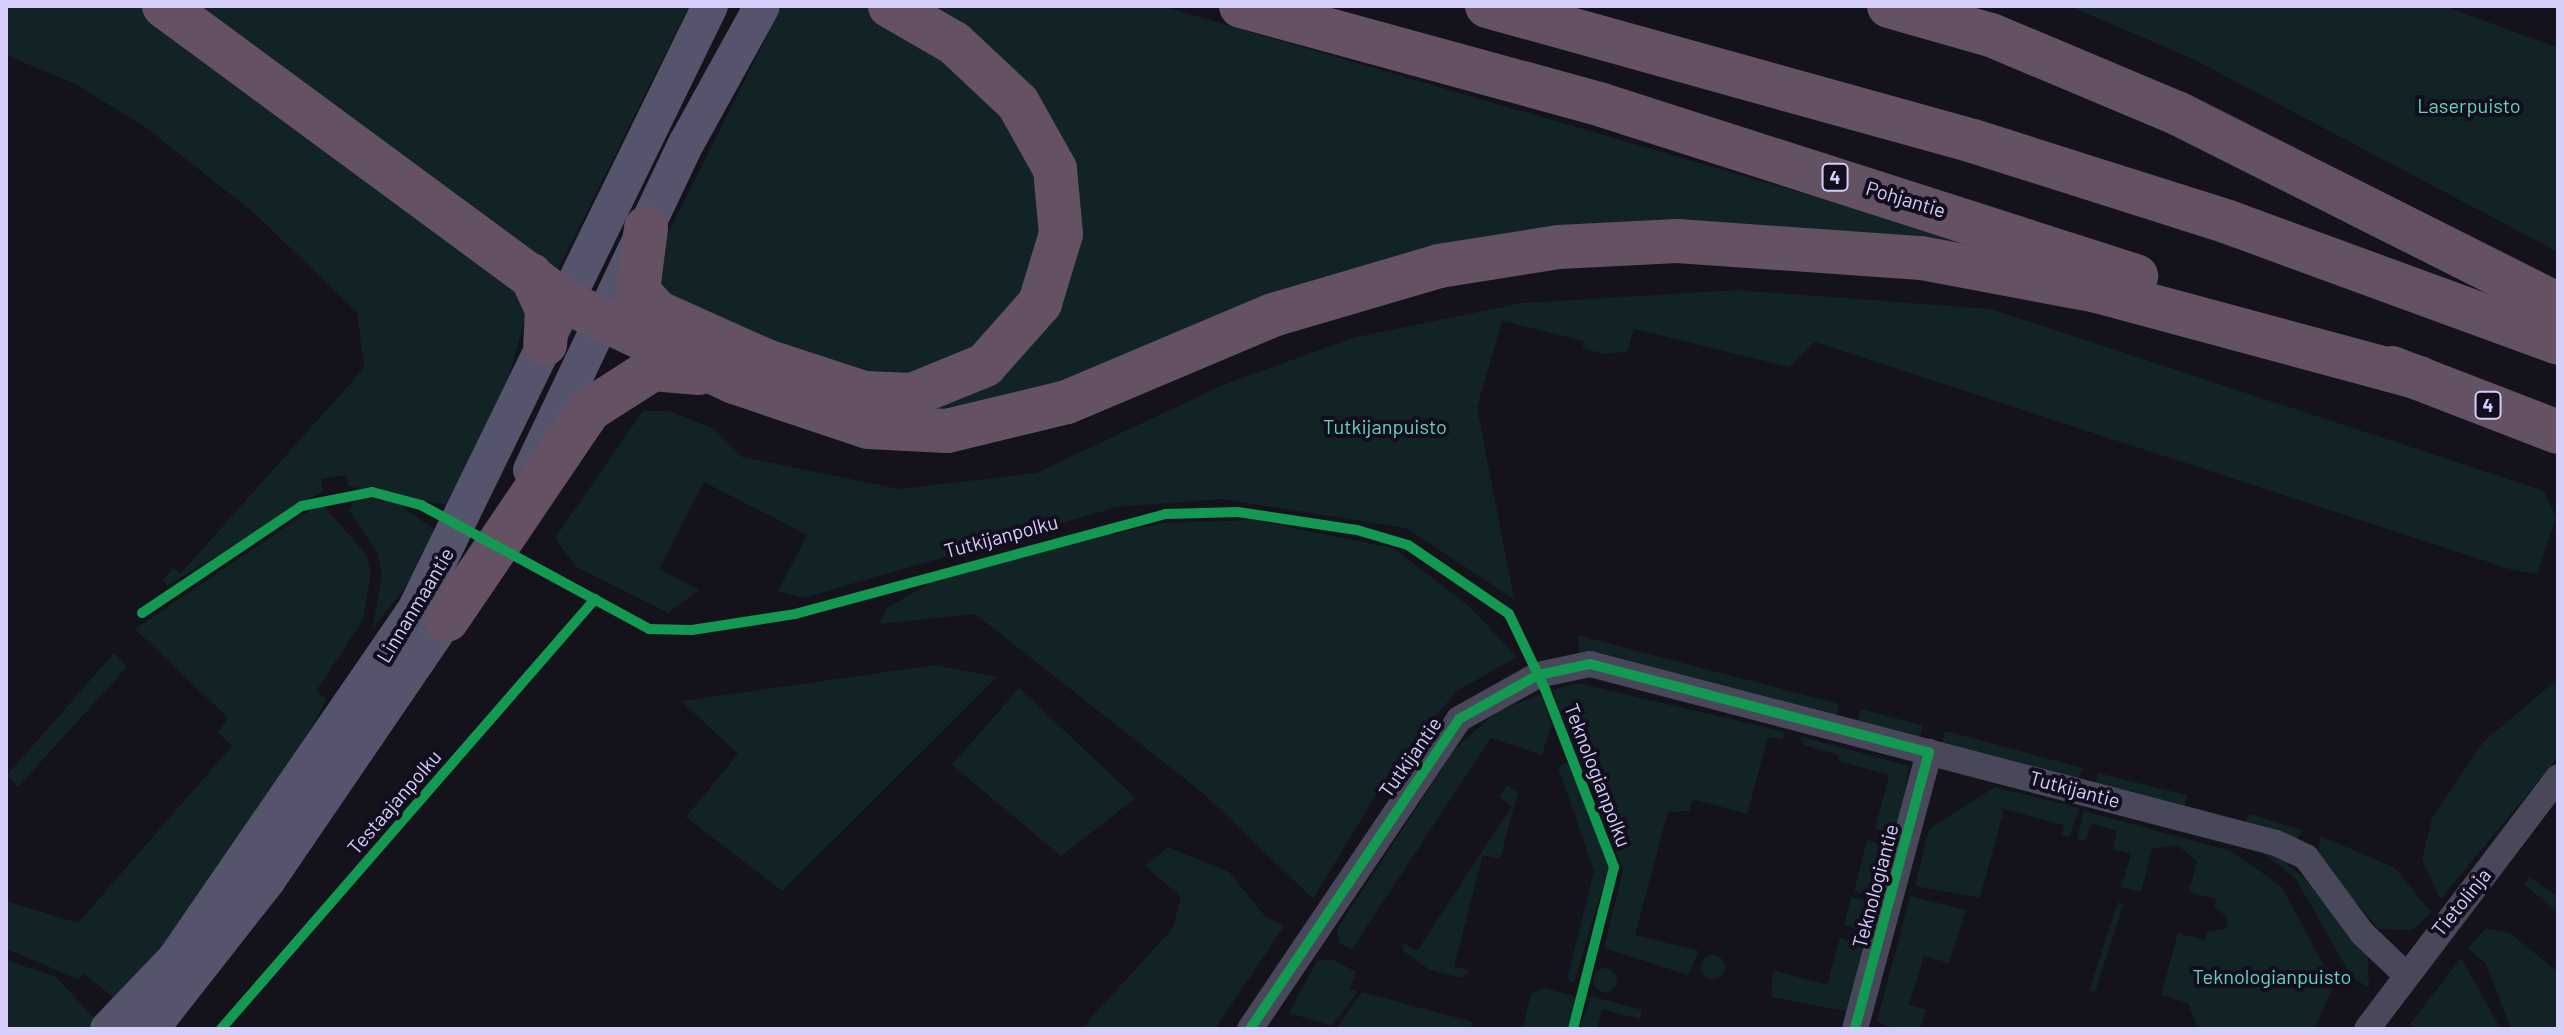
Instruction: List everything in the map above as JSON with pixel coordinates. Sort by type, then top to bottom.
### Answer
[{"type":"highway","points":[[164,6],[548,288],[603,320],[734,382],[868,427],[914,433],[988,425],[1067,402],[1273,315],[1379,280],[1559,247],[1677,241],[1921,258],[2082,288],[2419,378]]},
{"type":"highway","points":[[646,228],[638,291],[657,312],[766,361],[864,393],[912,395],[985,365],[1040,303],[1061,234],[1055,169],[1018,103],[954,43],[890,6]]},
{"type":"highway","name":"Pohjantie","points":[[1241,6],[1602,105],[1951,213],[2419,378],[2558,432]]},
{"type":"highway","points":[[1487,6],[1988,146],[2228,222],[2558,343]]},
{"type":"highway","points":[[1889,6],[1991,35],[2177,113],[2558,305]]},
{"type":"highway","points":[[545,344],[548,288]]},
{"type":"highway","points":[[447,620],[539,493],[572,431],[607,394],[653,369],[734,382]]},
{"type":"main road","points":[[548,288],[710,6]]},
{"type":"main road","name":"Linnanmaantie","points":[[151,1029],[235,926],[447,620],[504,525],[646,228],[758,12]]},
{"type":"main road","name":"Linnanmaantie","points":[[108,1029],[175,959],[416,608],[545,344]]},
{"type":"street","name":"Tutkijantie","points":[[1250,1029],[1438,742],[1484,699],[1538,675],[1590,664],[2296,852],[2405,974]]},
{"type":"street","name":"Teknologiantie","points":[[1855,1029],[1929,752]]},
{"type":"street","name":"Tietolinja","points":[[2367,1029],[2405,974],[2558,777]]},
{"type":"green space","points":[[6,6],[143,6],[295,107],[529,304],[509,376],[447,505],[348,486],[346,475],[321,479],[323,491],[167,586],[163,580],[173,568],[181,573],[364,368],[357,312],[253,212],[145,127],[75,84],[6,55]]},
{"type":"green space","points":[[185,6],[689,6],[556,274]]},
{"type":"green space","points":[[782,6],[865,6],[947,53],[1030,149],[1050,228],[1002,331],[933,376],[862,379],[658,292],[666,237]]},
{"type":"green space","points":[[909,6],[1162,6],[2079,274],[1557,236],[945,424],[781,381],[993,370],[1069,198]]},
{"type":"green space","name":"Laserpuisto","points":[[2069,6],[2444,6],[2558,48],[2558,252],[2193,59]]},
{"type":"green space","name":"Tutkijanpuisto","points":[[1737,290],[1991,309],[2544,491],[2556,518],[2537,574],[2513,570],[1815,342],[1789,367],[1634,329],[1627,352],[1604,354],[1582,348],[1584,341],[1502,321],[1477,407],[1514,599],[1406,528],[1222,499],[1117,507],[803,598],[778,591],[807,535],[704,482],[659,569],[699,590],[668,613],[576,567],[555,538],[643,411],[670,411],[714,429],[742,457],[900,489],[1036,473],[1225,384],[1356,337],[1522,303]]},
{"type":"green space","points":[[354,497],[397,503],[435,530],[420,568],[372,630],[382,575],[377,552],[350,512]]},
{"type":"green space","points":[[321,503],[366,554],[371,573],[363,620],[316,691],[327,699],[297,754],[196,906],[118,1001],[84,974],[78,979],[6,949],[6,901],[78,923],[232,746],[218,733],[228,718],[135,629]]},
{"type":"green space","points":[[1254,520],[1393,548],[1469,606],[1517,657],[1457,691],[1394,765],[1313,899],[1204,794],[975,614],[879,624],[887,608],[931,582],[979,565],[1162,523]]},
{"type":"green space","points":[[1577,635],[1839,704],[1836,716],[1580,656]]},
{"type":"green space","points":[[114,653],[127,667],[18,787],[7,775]]},
{"type":"green space","points":[[935,665],[997,677],[782,891],[686,817],[738,754],[681,701]]},
{"type":"green space","points":[[2558,679],[2558,757],[2440,900],[2422,859],[2432,818],[2484,741]]},
{"type":"green space","points":[[1578,683],[1785,732],[1782,740],[1768,737],[1747,814],[1693,799],[1689,811],[1668,812],[1635,935],[1699,951],[1688,975],[1604,948],[1623,870],[1552,690]]},
{"type":"green space","points":[[1019,688],[1136,798],[1061,856],[952,765]]},
{"type":"green space","points":[[1541,694],[1552,724],[1542,755],[1491,738],[1352,949],[1340,944],[1337,929],[1455,749],[1496,712]]},
{"type":"green space","points":[[1861,709],[1923,726],[1919,738],[1858,722]]},
{"type":"green space","points":[[1945,731],[2082,768],[2079,781],[1941,745]]},
{"type":"green space","points":[[1800,736],[1909,766],[1898,835],[1875,829],[1889,775],[1838,761],[1839,755],[1803,745]]},
{"type":"green space","points":[[1569,761],[1609,866],[1574,983],[1567,979],[1594,871],[1558,767]]},
{"type":"green space","points":[[2098,773],[2187,795],[2184,807],[2095,785]]},
{"type":"green space","points":[[1507,785],[1518,792],[1500,859],[1483,855],[1454,966],[1470,971],[1462,978],[1430,970],[1403,951],[1403,943],[1417,951],[1512,806],[1499,797]]},
{"type":"green space","points":[[1995,787],[2079,808],[2070,837],[2062,835],[2064,825],[2004,809],[1980,898],[1915,886],[1929,829]]},
{"type":"green space","name":"Teknologianpuisto","points":[[2084,811],[2231,851],[2281,886],[2334,984],[2315,1029],[2198,1029],[2188,1003],[2161,995],[2178,933],[2205,940],[2207,932],[2227,928],[2227,917],[2214,907],[2216,899],[2189,892],[2197,861],[2177,845],[2152,849],[2141,892],[2121,887],[2131,854],[2113,849],[2117,831],[2091,823],[2086,841],[2077,839]]},
{"type":"green space","points":[[2249,814],[2303,830],[2294,843],[2244,825]]},
{"type":"green space","points":[[2320,836],[2394,867],[2431,912],[2413,930],[2378,929],[2319,857]]},
{"type":"green space","points":[[1867,840],[1895,847],[1882,898],[1854,891]]},
{"type":"green space","points":[[1168,847],[1229,872],[1265,916],[1284,926],[1215,1029],[1081,1029],[1173,928],[1181,897],[1145,866]]},
{"type":"green space","points":[[2259,850],[2281,859],[2304,878],[2368,957],[2369,988],[2351,976],[2296,879]]},
{"type":"green space","points":[[2530,877],[2558,897],[2558,913],[2524,884]]},
{"type":"green space","points":[[1910,896],[1966,910],[1949,963],[1924,956],[1909,1005],[1926,1010],[1920,1029],[1893,1029],[1877,1021]]},
{"type":"green space","points":[[1851,897],[1879,904],[1872,932],[1844,925]]},
{"type":"green space","points":[[2118,902],[2124,904],[2095,992],[2089,990]]},
{"type":"green space","points":[[2486,928],[2510,933],[2558,972],[2558,1029],[2511,1029],[2486,964],[2468,948]]},
{"type":"green space","points":[[1840,938],[1869,946],[1850,1012],[1771,997],[1773,970],[1827,985]]},
{"type":"green space","points":[[1713,955],[1722,958],[1725,967],[1722,976],[1713,979],[1704,976],[1701,967],[1704,958]]},
{"type":"green space","points":[[2461,958],[2501,1029],[2414,1029],[2410,1024]]},
{"type":"green space","points":[[1331,959],[1356,972],[1350,989],[1358,991],[1332,1026],[1289,1013],[1317,961]]},
{"type":"green space","points":[[6,960],[56,977],[98,1022],[89,1029],[6,1027]]},
{"type":"green space","points":[[1605,968],[1614,971],[1617,980],[1614,989],[1605,992],[1596,989],[1593,980],[1596,971]]},
{"type":"green space","points":[[1544,988],[1577,997],[1569,1029],[1522,1029],[1531,994]]},
{"type":"green space","points":[[1362,992],[1473,1022],[1471,1029],[1336,1029]]},
{"type":"green space","points":[[1591,996],[1642,1010],[1640,1019],[1602,1009],[1597,1029],[1579,1029]]},
{"type":"cycle path","name":"Tutkijanpolku","points":[[142,613],[302,506],[372,492],[421,505],[649,629],[692,630],[795,614],[1165,514],[1238,512],[1357,530],[1408,545],[1509,614],[1545,689],[1614,867],[1573,1029]]},
{"type":"cycle path","name":"Testaajanpolku","points":[[221,1029],[595,599]]},
{"type":"cycle path","points":[[1250,1029],[1459,719],[1538,675],[1590,664],[1929,752],[1855,1029]]}]
